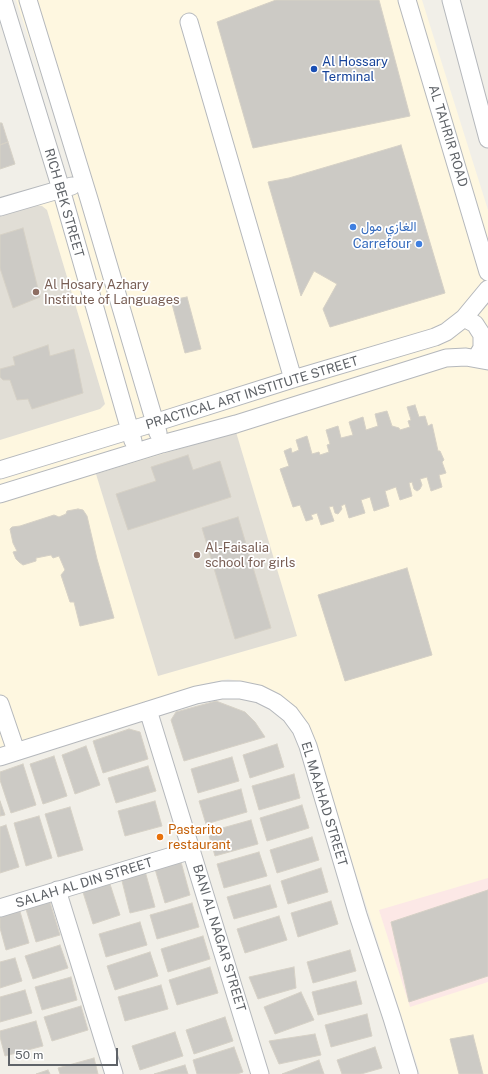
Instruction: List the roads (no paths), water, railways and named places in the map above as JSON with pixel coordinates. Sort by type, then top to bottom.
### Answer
[{"type":"street","name":"RICH BEK STREET","points":[[2,0],[61,189],[137,452]]},
{"type":"street","name":"RICH BEK STREET","points":[[28,0],[84,182],[154,423],[162,444]]},
{"type":"street","name":"AL TAHRIR ROAD","points":[[407,0],[488,272]]},
{"type":"street","points":[[451,0],[488,139]]},
{"type":"street","points":[[189,22],[293,379]]},
{"type":"street","points":[[0,207],[84,182]]},
{"type":"street","points":[[75,238],[98,231]]},
{"type":"street","name":"PRACTICAL ART INSTITUTE STREET","points":[[0,470],[293,379],[435,337],[451,329],[464,318],[488,289]]},
{"type":"street","points":[[464,318],[476,324],[482,335],[482,359]]},
{"type":"street","name":"PRACTICAL ART INSTITUTE STREET","points":[[0,494],[162,444],[236,424],[446,358],[482,359]]},
{"type":"street","name":"EL MAAHAD STREET","points":[[8,754],[196,695],[222,690],[240,690],[259,694],[276,702],[290,714],[301,729],[308,746],[358,916],[409,1074]]},
{"type":"street","points":[[0,704],[8,754]]},
{"type":"street","name":"BANI AL NAGAR STREET","points":[[148,710],[260,1074]]},
{"type":"street","name":"SALAH AL DIN STREET","points":[[0,908],[192,850]]},
{"type":"street","points":[[58,890],[114,1074]]},
{"type":"place","name":"Al Hossary Terminal","points":[[314,69]]},
{"type":"place","name":"الغازي مول","points":[[353,227]]},
{"type":"place","name":"Carrefour","points":[[419,244]]},
{"type":"place","name":"Al Hosary Azhary Institute of Languages","points":[[36,292]]},
{"type":"place","name":"Al-Faisalia school for girls","points":[[197,555]]},
{"type":"place","name":"Pastarito restaurant","points":[[160,837]]}]
